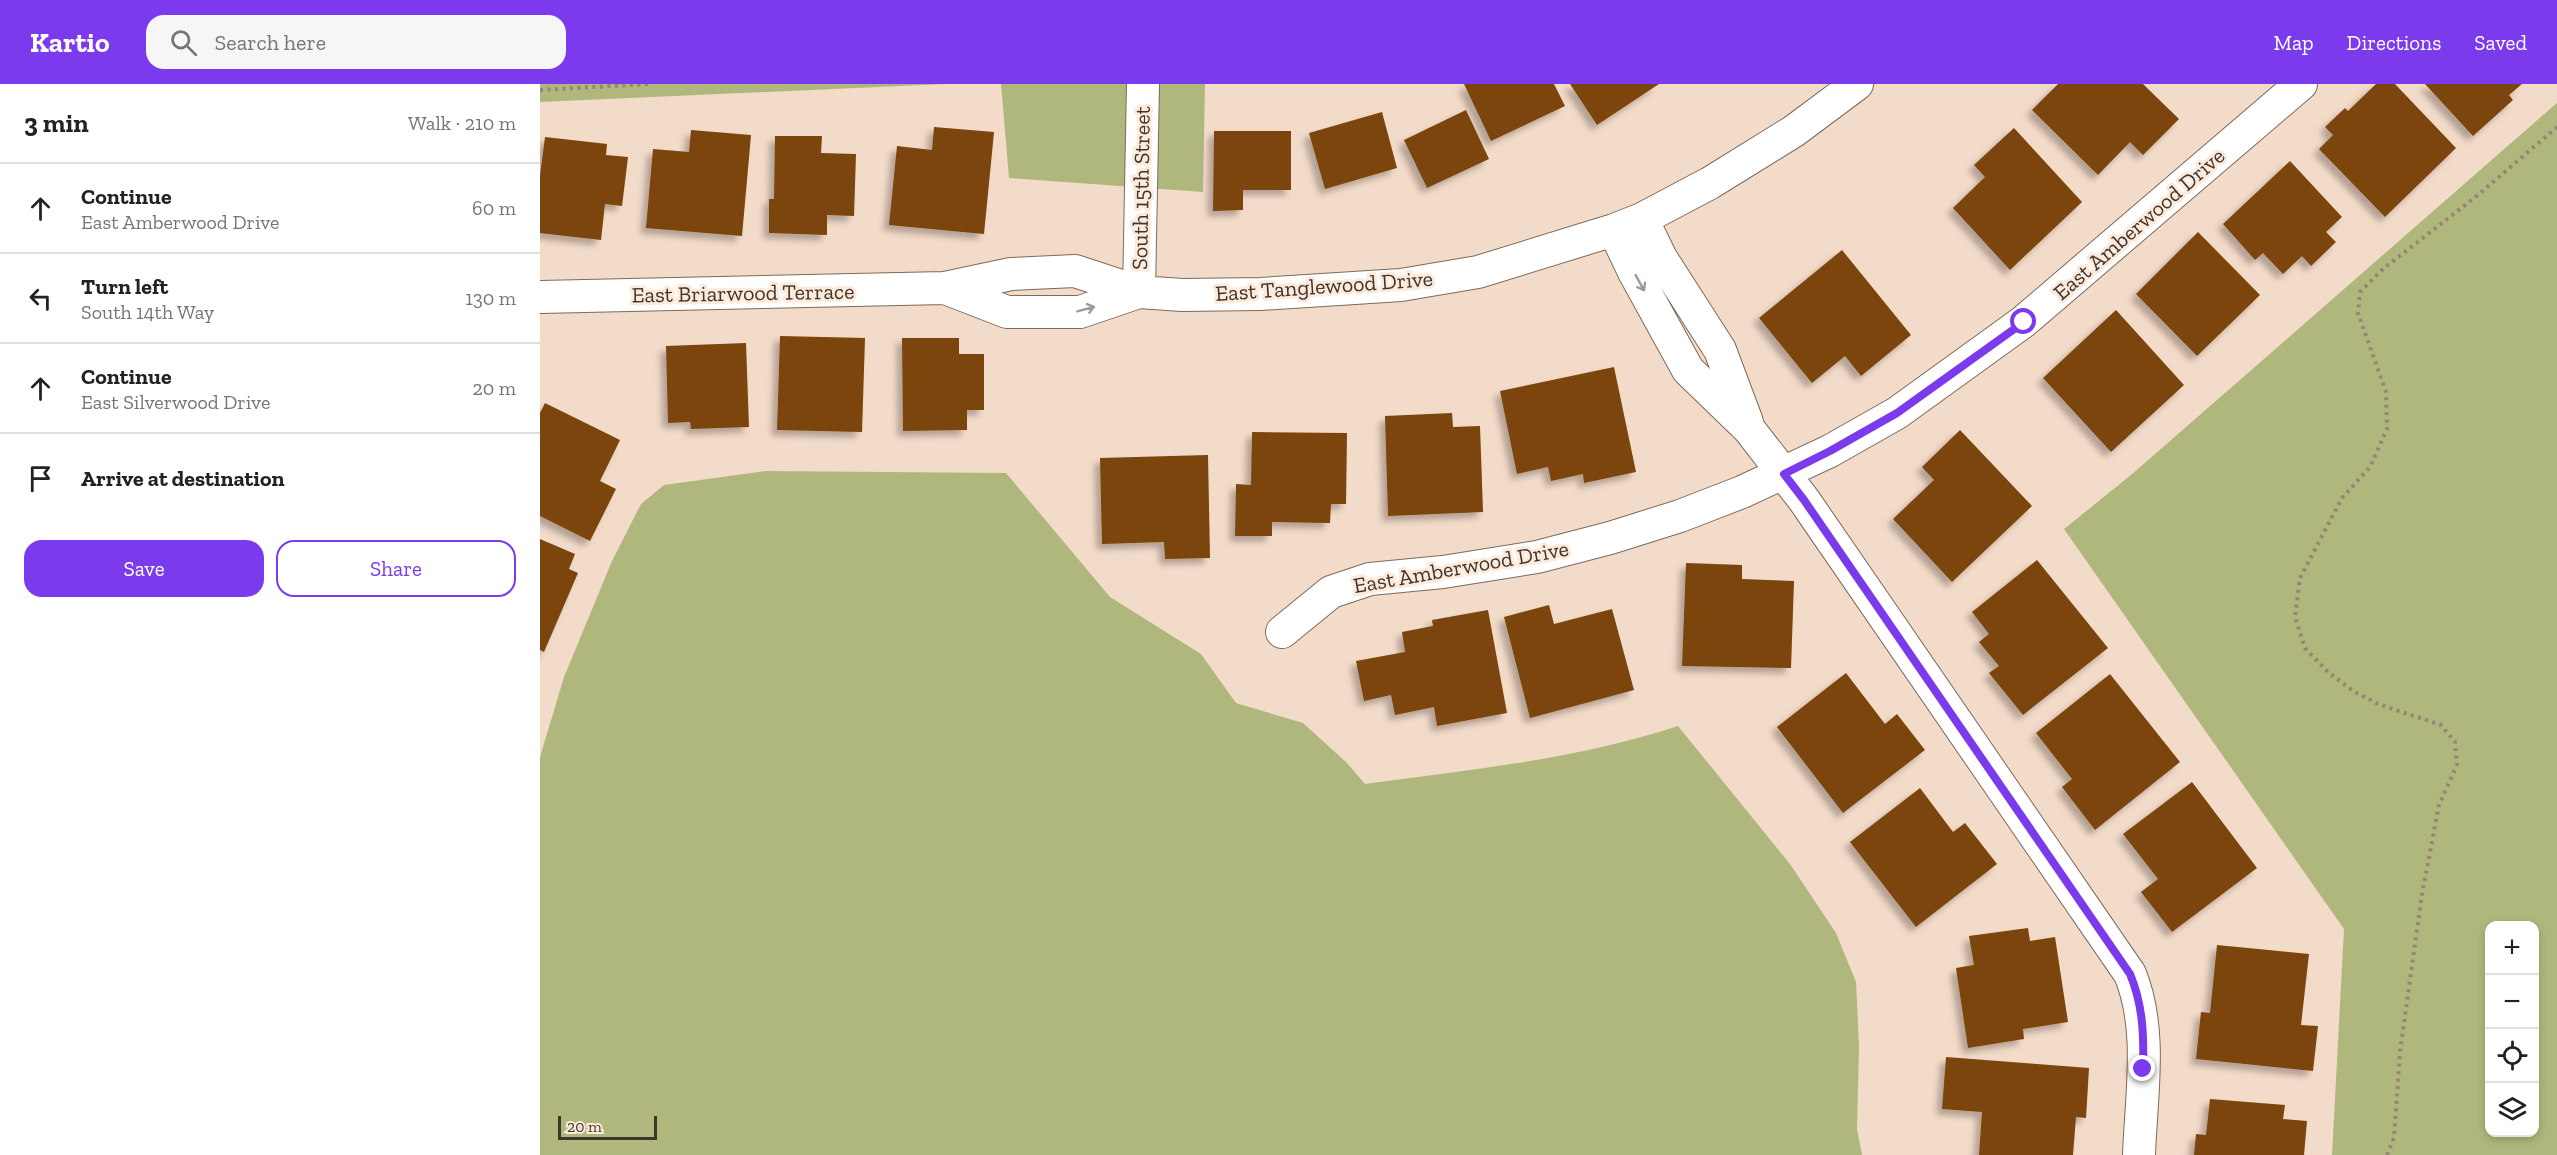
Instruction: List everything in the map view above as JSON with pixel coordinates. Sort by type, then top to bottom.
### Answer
[{"type":"street","name":"South 15th Street","points":[[1139,292],[1143,84]]},
{"type":"street","name":"East Tanglewood Drive","points":[[1139,292],[1182,295],[1249,294],[1401,285],[1478,272],[1614,231],[1642,219],[1710,183],[1794,131],[1857,84]]},
{"type":"street","name":"East Amberwood Drive","points":[[1282,632],[1331,592],[1370,579],[1443,572],[1537,557],[1680,516],[1784,474],[1830,451],[1897,413],[1990,348],[2062,290],[2301,84]]},
{"type":"street","points":[[1642,219],[1661,258],[1720,350],[1749,429]]},
{"type":"street","points":[[1614,231],[1688,370],[1749,429],[1804,500],[2130,974],[2136,988],[2144,1032],[2139,1155]]},
{"type":"street","name":"East Briarwood Terrace","points":[[540,297],[945,288],[1011,274],[1075,271],[1139,292]]},
{"type":"street","points":[[1038,312],[1040,272]]},
{"type":"street","name":"East Briarwood Terrace","points":[[945,288],[1007,312],[1080,312],[1139,292]]},
{"type":"street","points":[[1673,343],[1704,324]]},
{"type":"path","points":[[540,90],[648,84]]},
{"type":"path","points":[[2387,1155],[2394,1138],[2400,1052],[2422,894],[2439,805],[2457,765],[2456,742],[2441,726],[2378,704],[2353,690],[2328,672],[2305,648],[2295,617],[2300,579],[2342,498],[2370,467],[2387,429],[2386,392],[2358,314],[2360,292],[2383,269],[2478,195],[2557,127]]},
{"type":"green space","points":[[540,84],[945,84],[540,102]]},
{"type":"green space","points":[[1001,84],[1205,84],[1203,192],[1009,178]]},
{"type":"green space","points":[[2557,103],[2557,1155],[2332,1155],[2344,929],[2064,529],[2131,475]]},
{"type":"green space","points":[[765,471],[1006,473],[1110,597],[1201,654],[1236,703],[1303,723],[1347,763],[1365,784],[1563,755],[1678,726],[1790,864],[1836,933],[1856,982],[1859,1047],[1857,1129],[1862,1155],[540,1155],[540,757],[564,677],[612,561],[641,504],[664,485]]},
{"type":"building","points":[[1464,84],[1554,84],[1565,106],[1491,141]]},
{"type":"building","points":[[1570,84],[1659,84],[1597,125]]},
{"type":"building","points":[[2058,84],[2143,84],[2179,119],[2143,155],[2130,142],[2098,175],[2032,110]]},
{"type":"building","points":[[2376,84],[2395,84],[2456,148],[2385,217],[2319,149],[2333,135],[2325,127],[2345,108],[2348,111]]},
{"type":"building","points":[[2425,84],[2522,84],[2509,95],[2513,100],[2473,136]]},
{"type":"building","points":[[1466,110],[1489,159],[1427,188],[1404,140]]},
{"type":"building","points":[[1382,112],[1397,168],[1325,189],[1309,133]]},
{"type":"building","points":[[934,127],[994,132],[984,234],[889,225],[897,146],[932,150]]},
{"type":"building","points":[[2014,128],[2082,202],[2010,270],[1953,208],[1985,177],[1974,165]]},
{"type":"building","points":[[691,130],[751,135],[742,236],[646,228],[653,149],[689,152]]},
{"type":"building","points":[[1214,131],[1291,131],[1291,190],[1243,190],[1243,210],[1213,211]]},
{"type":"building","points":[[775,136],[822,136],[821,153],[856,154],[854,216],[827,215],[827,235],[769,233],[769,199],[774,199]]},
{"type":"building","points":[[545,137],[607,144],[606,155],[628,157],[622,206],[605,204],[601,240],[540,233],[540,176]]},
{"type":"building","points":[[2290,161],[2342,217],[2326,232],[2336,242],[2311,266],[2302,256],[2283,274],[2263,253],[2255,260],[2223,224]]},
{"type":"building","points":[[2198,232],[2260,295],[2197,356],[2136,294]]},
{"type":"building","points":[[1842,250],[1911,335],[1861,376],[1845,356],[1812,383],[1759,318]]},
{"type":"building","points":[[2116,310],[2184,385],[2111,452],[2043,378]]},
{"type":"building","points":[[780,336],[865,338],[862,432],[777,430]]},
{"type":"building","points":[[902,338],[959,338],[959,354],[984,354],[984,410],[967,410],[967,430],[903,431]]},
{"type":"building","points":[[746,343],[749,427],[691,429],[690,422],[668,423],[666,346]]},
{"type":"building","points":[[1614,367],[1636,472],[1584,483],[1583,474],[1551,481],[1548,467],[1517,474],[1500,391]]},
{"type":"building","points":[[545,403],[620,440],[600,481],[616,489],[590,541],[540,516],[540,413]]},
{"type":"building","points":[[1452,413],[1453,427],[1480,426],[1483,512],[1388,516],[1385,416]]},
{"type":"building","points":[[1960,430],[2032,506],[1952,582],[1893,519],[1934,480],[1922,467]]},
{"type":"building","points":[[1252,432],[1347,433],[1346,504],[1331,504],[1330,523],[1272,522],[1272,536],[1235,536],[1236,484],[1251,485]]},
{"type":"building","points":[[1208,455],[1210,558],[1165,559],[1164,542],[1102,544],[1100,458]]},
{"type":"building","points":[[540,539],[575,554],[569,569],[578,573],[544,652],[540,650]]},
{"type":"building","points":[[2037,560],[2108,648],[2023,715],[1989,673],[1999,666],[1979,642],[1989,634],[1972,612]]},
{"type":"building","points":[[1686,563],[1742,565],[1742,579],[1794,581],[1791,668],[1682,666]]},
{"type":"building","points":[[1549,605],[1554,624],[1612,609],[1634,690],[1530,718],[1504,617]]},
{"type":"building","points":[[1488,610],[1507,713],[1437,726],[1434,707],[1395,715],[1391,695],[1364,701],[1356,661],[1405,652],[1402,632],[1433,626],[1432,620]]},
{"type":"building","points":[[1846,673],[1885,724],[1897,714],[1925,750],[1843,813],[1777,727]]},
{"type":"building","points":[[2110,674],[2180,762],[2095,830],[2062,787],[2072,779],[2036,733]]},
{"type":"building","points":[[2192,782],[2257,868],[2172,932],[2141,892],[2158,879],[2123,834]]},
{"type":"building","points":[[1920,788],[1953,832],[1965,823],[1997,864],[1916,927],[1850,842]]},
{"type":"building","points":[[2028,928],[2030,941],[2055,937],[2068,1022],[2023,1029],[2024,1039],[1968,1048],[1956,968],[1974,965],[1969,936]]},
{"type":"building","points":[[2217,945],[2309,954],[2301,1025],[2318,1026],[2313,1071],[2196,1059],[2201,1012],[2210,1013]]},
{"type":"building","points":[[1946,1057],[2089,1068],[2086,1118],[2076,1117],[2073,1155],[1979,1155],[1982,1112],[1942,1109]]},
{"type":"building","points":[[2210,1099],[2285,1105],[2283,1119],[2307,1121],[2304,1155],[2194,1155],[2196,1134],[2206,1135]]},
{"type":"route","points":[[2024,322],[1897,413],[1784,474],[2130,974],[2141,1008],[2144,1032],[2143,1069]]}]
